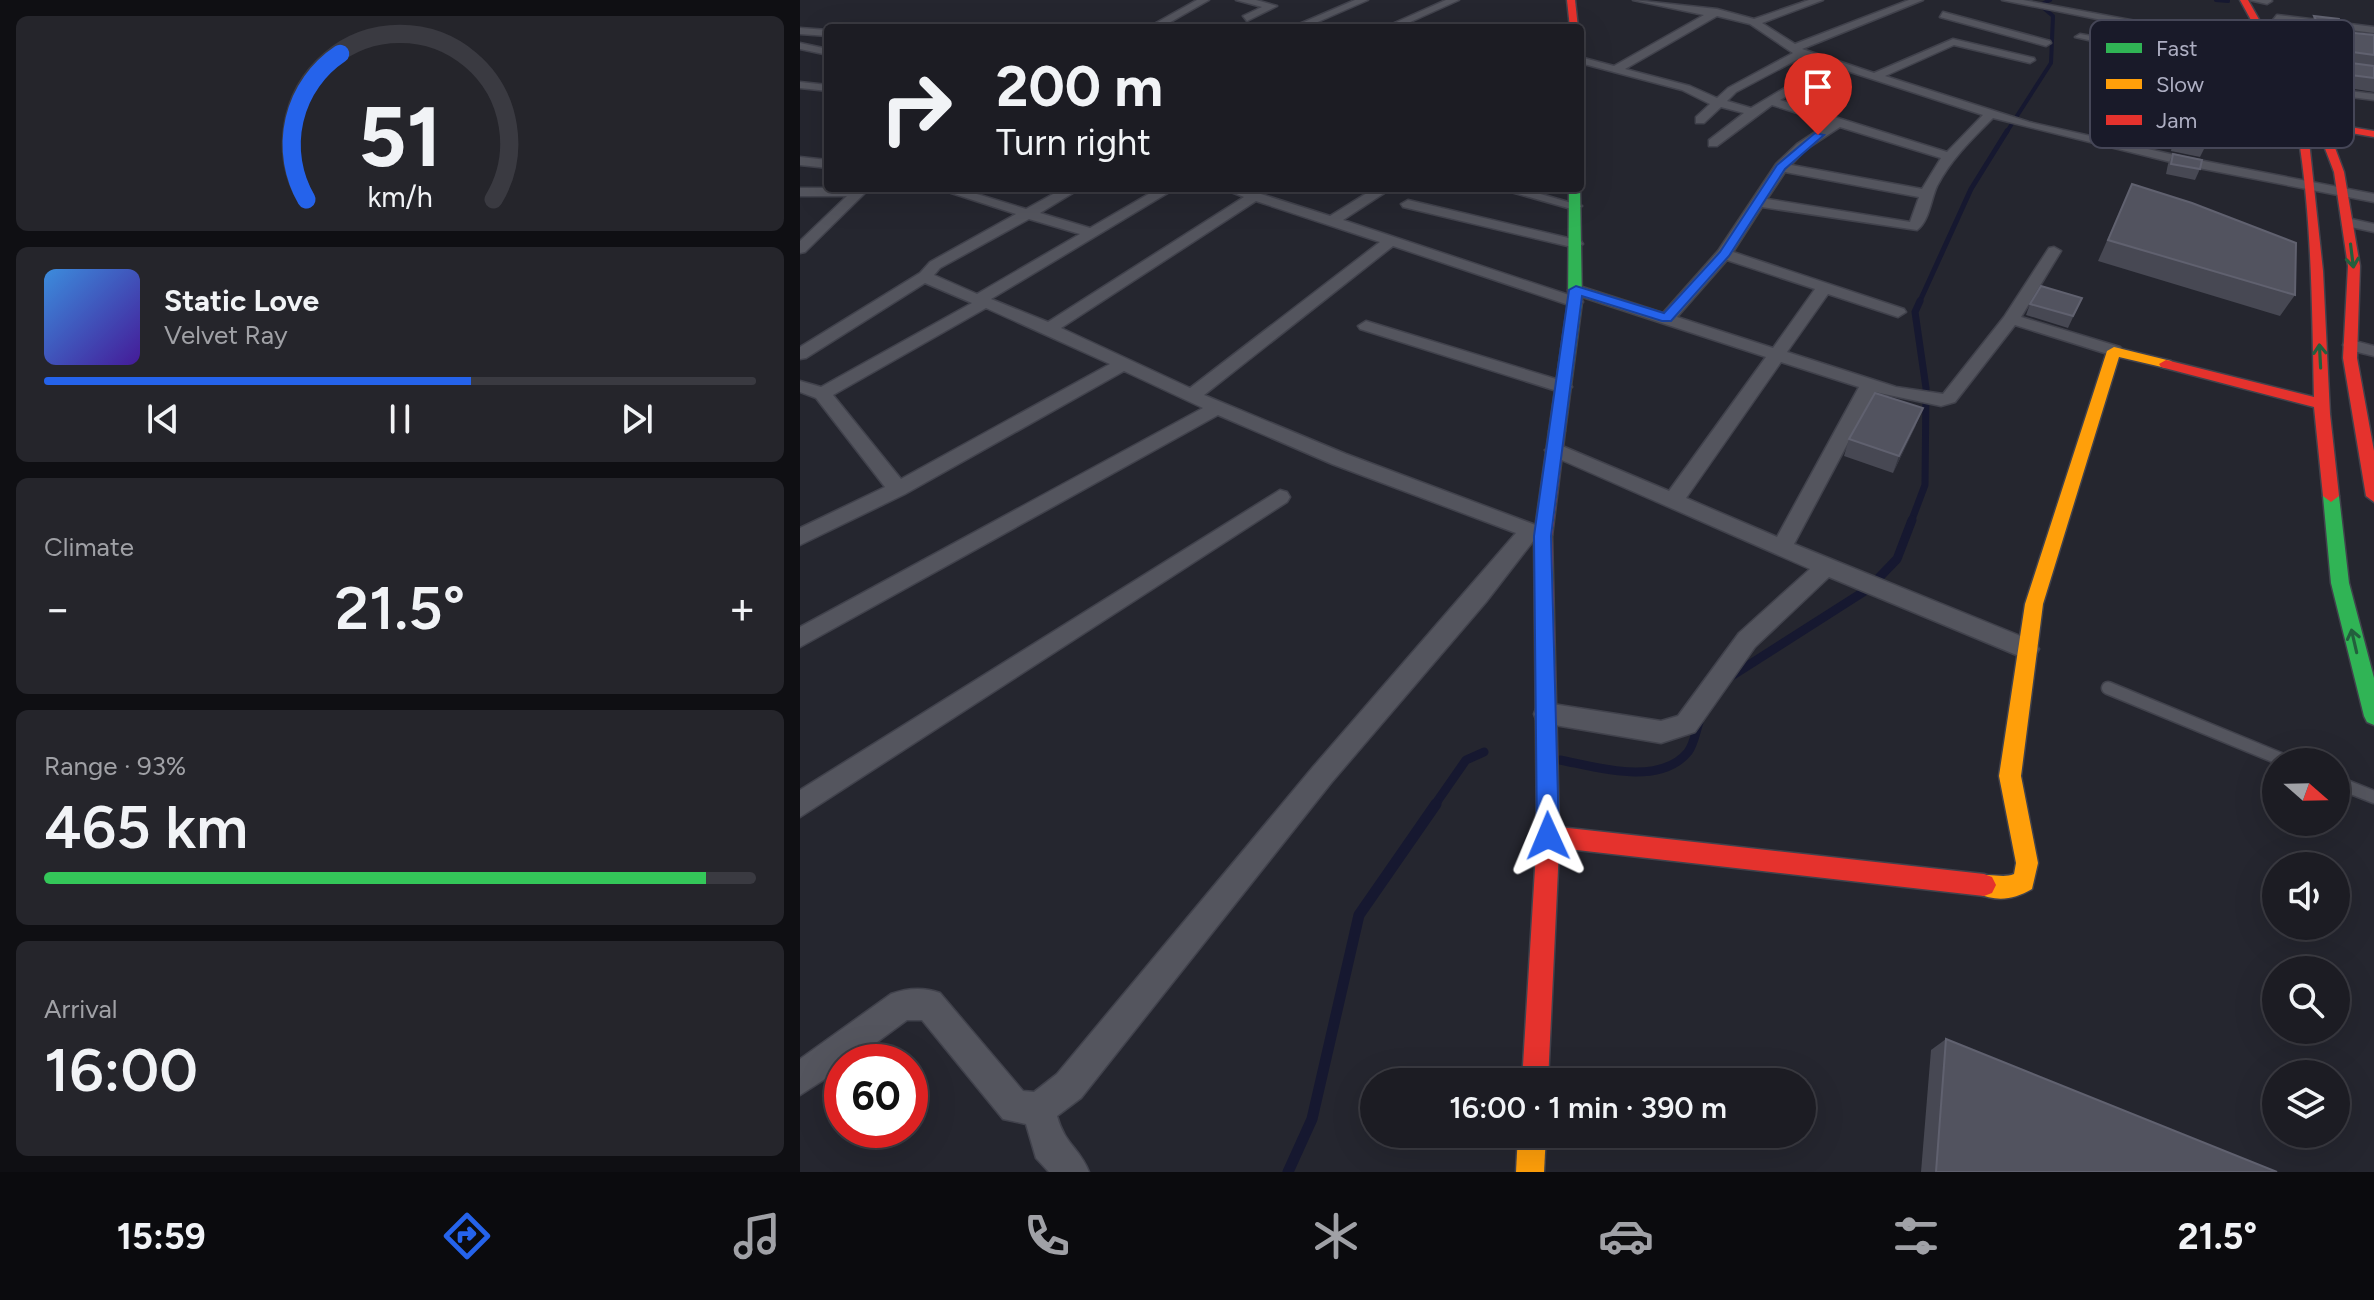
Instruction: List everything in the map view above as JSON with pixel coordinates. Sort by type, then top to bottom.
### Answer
[{"type":"main road","points":[[1571,0],[1574,24]]},
{"type":"main road","points":[[2244,0],[2255,20]]},
{"type":"main road","points":[[2263,0],[2277,18]]},
{"type":"main road","points":[[2354,131],[2374,134]]},
{"type":"main road","points":[[2305,148],[2317,271],[2322,404],[2340,583],[2374,716]]},
{"type":"main road","points":[[2330,148],[2339,172],[2354,266],[2350,358],[2374,496]]},
{"type":"main road","points":[[1536,1068],[1548,836],[1546,714],[1536,533],[1555,450],[1576,296],[1575,197]]},
{"type":"main road","points":[[1548,836],[2011,888],[2024,881],[2027,863],[2010,776],[2034,604],[2114,351],[2322,404]]},
{"type":"main road","points":[[1530,1172],[1531,1148]]},
{"type":"street","points":[[1159,24],[1204,0]]},
{"type":"street","points":[[1241,0],[1272,6],[1247,18],[1261,21]]},
{"type":"street","points":[[1305,24],[1363,0]]},
{"type":"street","points":[[1397,24],[1454,0]]},
{"type":"street","points":[[1638,0],[1701,12],[1719,6],[1754,22],[1797,51],[1996,116],[2090,140]]},
{"type":"street","points":[[1754,22],[1818,0]]},
{"type":"street","points":[[1700,120],[1738,86],[1797,51],[1918,0]]},
{"type":"street","points":[[2008,5],[2024,4],[2113,20]]},
{"type":"street","points":[[1618,68],[1719,6]]},
{"type":"street","points":[[1943,15],[2046,43]]},
{"type":"street","points":[[1981,25],[1995,18]]},
{"type":"street","points":[[2277,18],[2293,20]]},
{"type":"street","points":[[2354,28],[2374,30]]},
{"type":"street","points":[[800,32],[824,33]]},
{"type":"street","points":[[2080,37],[2090,40]]},
{"type":"street","points":[[1876,76],[1953,42],[2030,60]]},
{"type":"street","points":[[800,46],[824,51]]},
{"type":"street","points":[[1584,61],[1686,88],[1703,98],[1753,112]]},
{"type":"street","points":[[1713,143],[1753,112],[1834,63]]},
{"type":"street","points":[[800,85],[824,88]]},
{"type":"street","points":[[2354,95],[2374,97]]},
{"type":"street","points":[[1770,101],[1947,156]]},
{"type":"street","points":[[1758,202],[1912,227],[1917,224],[1924,194],[1947,156],[1996,116]]},
{"type":"street","points":[[1667,318],[1724,254],[1781,167],[1801,147],[1836,124]]},
{"type":"street","points":[[2126,148],[2374,198]]},
{"type":"street","points":[[800,161],[824,164]]},
{"type":"street","points":[[1781,167],[1924,194]]},
{"type":"street","points":[[800,192],[824,191]]},
{"type":"street","points":[[800,249],[859,192]]},
{"type":"street","points":[[956,192],[1092,233]]},
{"type":"street","points":[[800,354],[925,276],[935,265],[1066,192]]},
{"type":"street","points":[[822,394],[1162,192]]},
{"type":"street","points":[[1242,192],[1333,220],[1389,242],[1576,296],[1667,318],[1870,384],[1920,398],[1941,400],[1949,398],[2011,319],[2054,251]]},
{"type":"street","points":[[1271,201],[1286,192]]},
{"type":"street","points":[[1333,220],[1378,192]]},
{"type":"street","points":[[1536,192],[1575,197]]},
{"type":"street","points":[[1048,329],[1255,196]]},
{"type":"street","points":[[1408,204],[1576,244]]},
{"type":"street","points":[[2347,222],[2374,228]]},
{"type":"street","points":[[1191,396],[1389,242]]},
{"type":"street","points":[[1724,254],[1898,312]]},
{"type":"street","points":[[801,1076],[902,1005],[929,1004],[1015,1107],[1039,1109],[1069,1086],[1322,775],[1536,533],[1339,459],[1217,408],[925,276]]},
{"type":"street","points":[[1673,501],[1824,288]]},
{"type":"street","points":[[2011,319],[2114,351]]},
{"type":"street","points":[[1366,326],[1563,387]]},
{"type":"street","points":[[2351,345],[2374,351]]},
{"type":"street","points":[[800,537],[898,489],[1122,365]]},
{"type":"street","points":[[1781,548],[1870,384]]},
{"type":"street","points":[[800,386],[822,394],[898,489]]},
{"type":"street","points":[[800,638],[1217,408]]},
{"type":"street","points":[[1555,450],[1826,567],[2027,649]]},
{"type":"street","points":[[800,805],[1280,497]]},
{"type":"street","points":[[1546,714],[1661,732],[1686,724],[1747,640],[1826,567]]},
{"type":"street","points":[[1039,1109],[1048,1146],[1065,1170]]},
{"type":"lane","points":[[2354,71],[2374,74]]},
{"type":"lane","points":[[2108,688],[2262,751]]},
{"type":"lane","points":[[2350,788],[2374,797]]},
{"type":"building","points":[[2314,16],[2339,20],[2316,20]]},
{"type":"building","points":[[2354,33],[2374,35],[2374,55],[2354,52]]},
{"type":"building","points":[[2354,63],[2374,66],[2374,78],[2354,75]]},
{"type":"building","points":[[2173,154],[2202,160],[2200,169],[2171,164]]},
{"type":"building","points":[[2132,184],[2192,203],[2296,243],[2295,295],[2108,240]]},
{"type":"building","points":[[2041,286],[2082,298],[2073,316],[2030,304]]},
{"type":"building","points":[[1875,393],[1923,408],[1899,456],[1849,439]]},
{"type":"building","points":[[1946,1039],[2277,1172],[1936,1172]]},
{"type":"waterway","points":[[2017,0],[2040,5]]},
{"type":"waterway","points":[[2040,5],[2050,0]]},
{"type":"waterway","points":[[2216,0],[2228,1]]},
{"type":"waterway","points":[[2006,133],[2051,63],[2053,16],[2040,5]]},
{"type":"waterway","points":[[1919,303],[1971,189],[2007,131]]},
{"type":"waterway","points":[[1911,522],[1925,485],[1926,388],[1915,312],[1920,301]]},
{"type":"waterway","points":[[1730,677],[1868,589],[1897,559],[1912,520]]},
{"type":"waterway","points":[[1560,760],[1627,772],[1661,769],[1676,763],[1688,752],[1699,722]]},
{"type":"waterway","points":[[1434,806],[1466,760],[1484,752]]},
{"type":"waterway","points":[[1288,1172],[1312,1119],[1359,915],[1436,804]]},
{"type":"traffic: fast","points":[[1557,431],[1575,302],[1575,192]]},
{"type":"traffic: fast","points":[[2331,496],[2340,583],[2374,716]]},
{"type":"traffic: slow","points":[[1984,885],[2011,888],[2024,881],[2027,863],[2010,776],[2034,604],[2114,351],[2166,364]]},
{"type":"traffic: slow","points":[[1530,1172],[1531,1148]]},
{"type":"traffic: jam","points":[[1571,0],[1574,24]]},
{"type":"traffic: jam","points":[[2244,0],[2255,20]]},
{"type":"traffic: jam","points":[[2354,131],[2374,134]]},
{"type":"traffic: jam","points":[[2305,148],[2317,271],[2322,414],[2331,496]]},
{"type":"traffic: jam","points":[[2330,148],[2339,172],[2354,266],[2350,358],[2374,496]]},
{"type":"traffic: jam","points":[[2166,364],[2322,404]]},
{"type":"traffic: jam","points":[[1536,1068],[1548,836],[1543,536],[1557,431]]},
{"type":"traffic: jam","points":[[1548,836],[1984,885]]},
{"type":"route","points":[[1548,836],[1543,536],[1576,290],[1667,318],[1724,254],[1774,175],[1801,147],[1818,135]]}]
